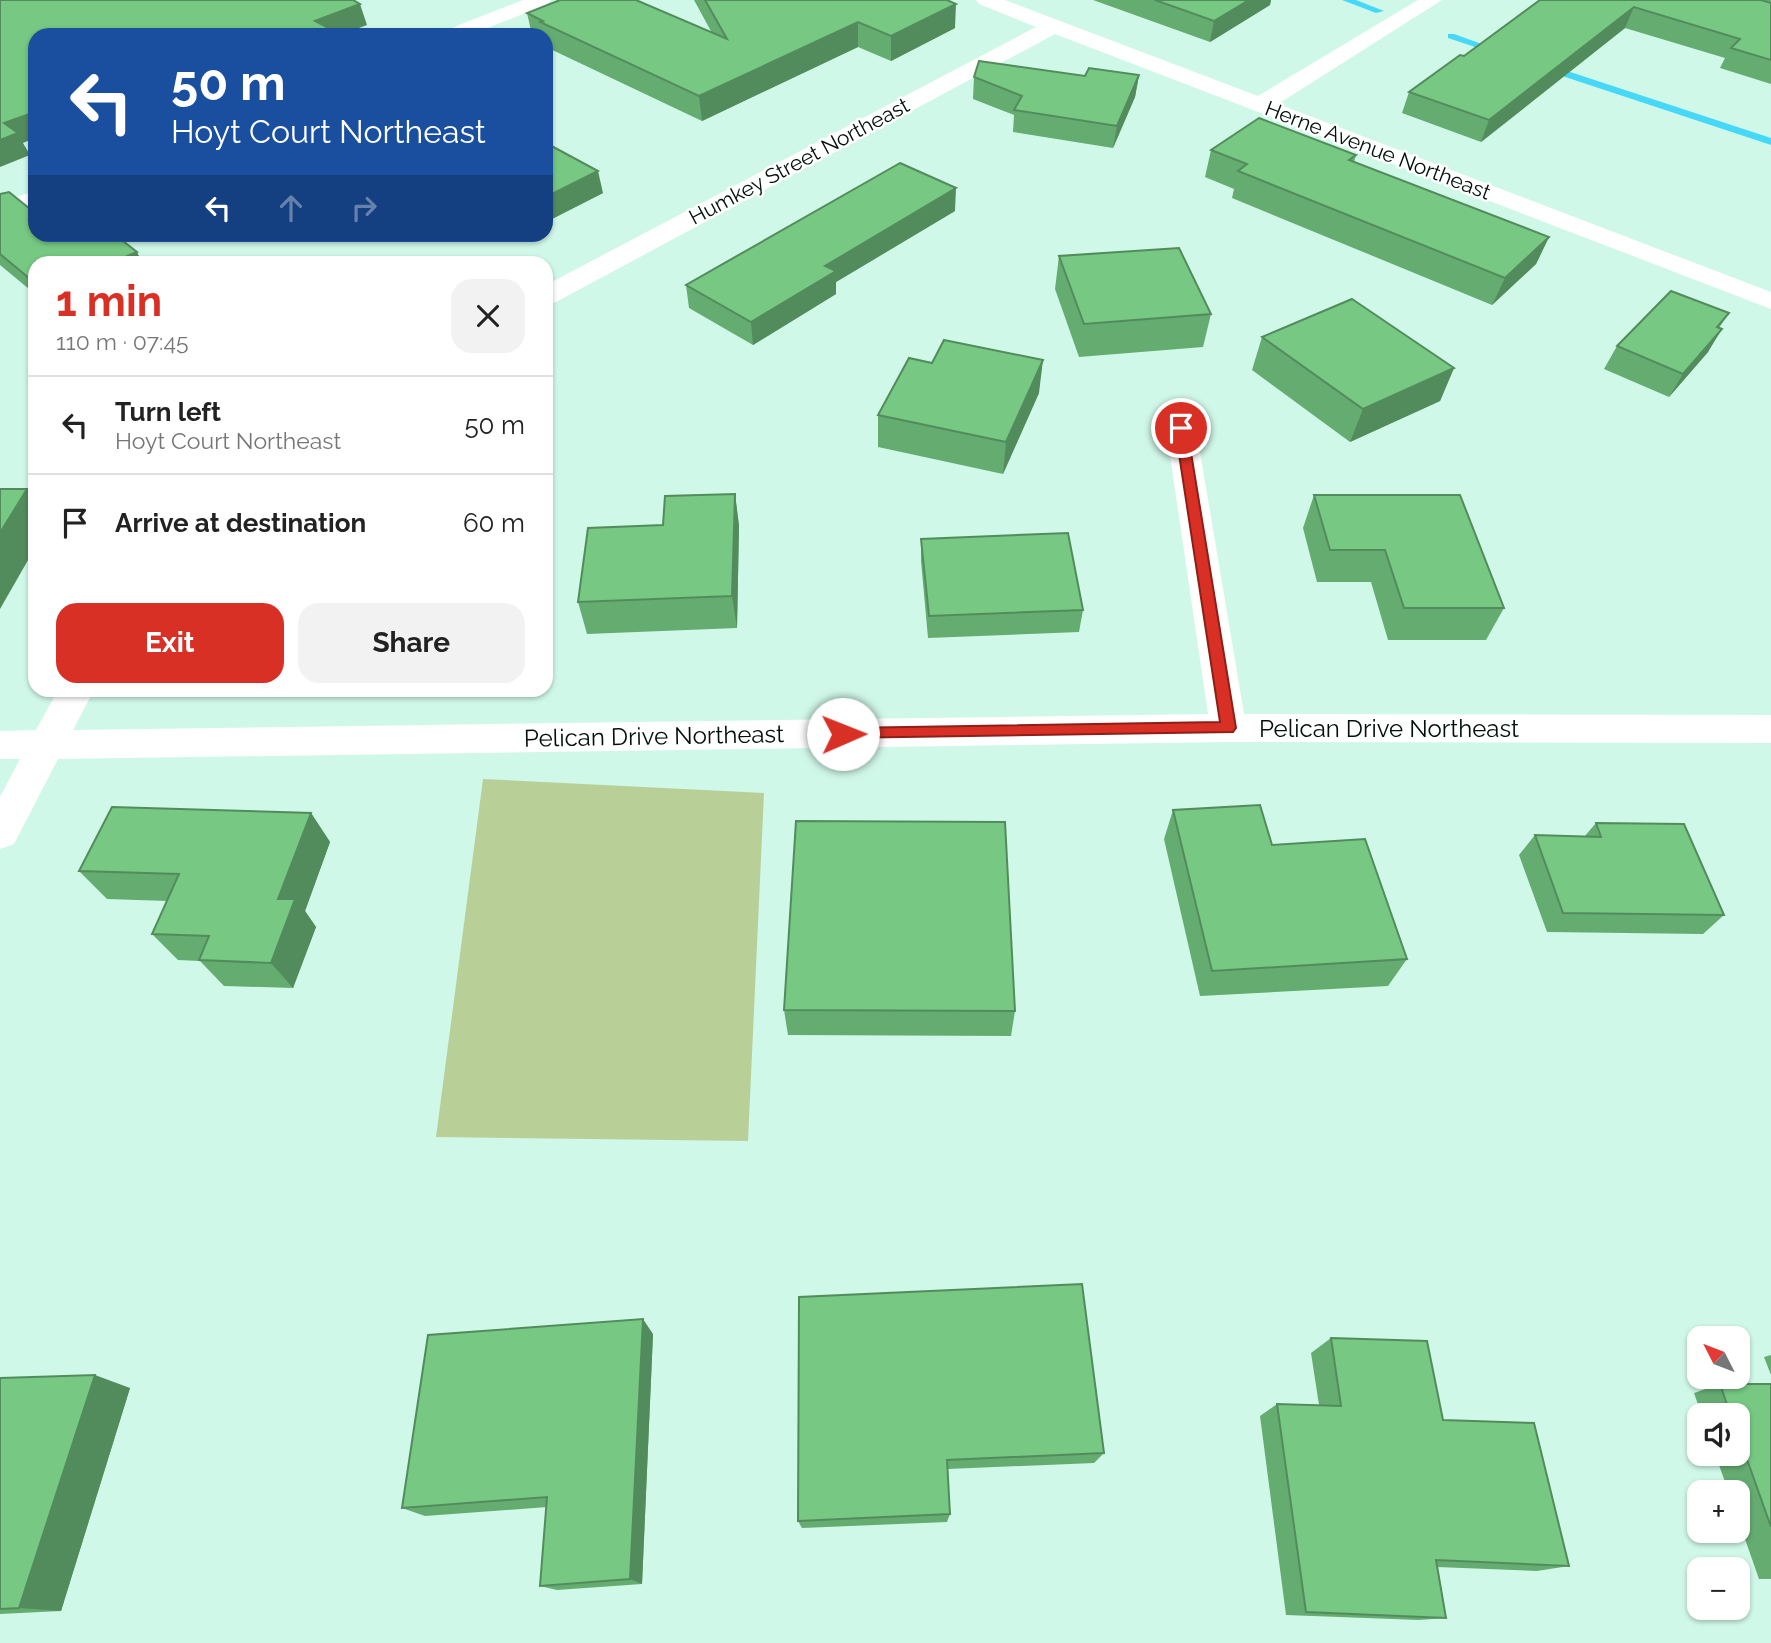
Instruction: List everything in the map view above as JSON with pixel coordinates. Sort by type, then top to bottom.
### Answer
[{"type":"street","points":[[469,28],[541,0]]},
{"type":"street","name":"Herne Avenue Northeast","points":[[986,0],[1771,301]]},
{"type":"street","points":[[1260,105],[1432,0]]},
{"type":"street","name":"Humkey Street Northeast","points":[[553,292],[1053,26]]},
{"type":"street","points":[[0,211],[28,201]]},
{"type":"street","points":[[1181,428],[1228,728]]},
{"type":"street","points":[[0,834],[72,697]]},
{"type":"street","name":"Pelican Drive Northeast","points":[[0,745],[1228,728],[1771,729]]},
{"type":"green space","points":[[483,779],[764,793],[748,1141],[436,1137]]},
{"type":"building","points":[[0,0],[353,0],[360,4],[315,21],[328,28],[28,28],[28,114],[4,123],[18,133],[0,140]]},
{"type":"building","points":[[560,0],[636,0],[727,39],[705,0],[947,0],[956,4],[891,36],[858,22],[699,96],[540,22],[543,21],[527,13]]},
{"type":"building","points":[[1155,0],[1249,0],[1214,21]]},
{"type":"building","points":[[1540,0],[1761,0],[1771,3],[1771,60],[1731,48],[1740,39],[1634,7],[1489,120],[1409,92],[1460,55],[1464,56]]},
{"type":"building","points":[[979,61],[1085,76],[1089,68],[1139,75],[1117,126],[1014,110],[1022,96],[974,77]]},
{"type":"building","points":[[1259,118],[1356,155],[1349,160],[1549,237],[1505,278],[1238,171],[1247,164],[1211,150]]},
{"type":"building","points":[[553,147],[598,171],[553,194]]},
{"type":"building","points":[[900,163],[956,188],[825,266],[836,271],[751,322],[686,285]]},
{"type":"building","points":[[9,192],[28,207],[28,242],[124,242],[137,252],[127,256],[28,256],[28,277],[0,254],[0,194]]},
{"type":"building","points":[[1179,248],[1211,314],[1084,324],[1059,256]]},
{"type":"building","points":[[1671,291],[1729,313],[1717,327],[1722,329],[1683,374],[1617,346]]},
{"type":"building","points":[[1352,299],[1454,368],[1363,409],[1262,337]]},
{"type":"building","points":[[944,340],[1043,360],[1006,442],[878,415],[909,358],[932,363]]},
{"type":"building","points":[[0,489],[27,489],[0,533]]},
{"type":"building","points":[[735,494],[732,596],[578,602],[588,528],[663,525],[665,496]]},
{"type":"building","points":[[1314,495],[1460,495],[1504,608],[1404,608],[1385,550],[1330,550]]},
{"type":"building","points":[[1068,533],[1083,610],[929,616],[921,539]]},
{"type":"building","points":[[1260,805],[1272,845],[1365,839],[1407,959],[1212,971],[1173,810]]},
{"type":"building","points":[[112,807],[311,813],[278,899],[295,899],[271,963],[199,960],[209,936],[152,934],[179,874],[79,871]]},
{"type":"building","points":[[796,821],[1005,822],[1015,1011],[784,1010]]},
{"type":"building","points":[[1596,823],[1684,824],[1724,915],[1563,913],[1535,835],[1601,837]]},
{"type":"building","points":[[1082,1284],[1104,1453],[947,1460],[950,1514],[798,1521],[799,1297]]},
{"type":"building","points":[[643,1319],[630,1579],[540,1586],[547,1497],[402,1508],[428,1335]]},
{"type":"building","points":[[1331,1338],[1427,1341],[1443,1420],[1534,1423],[1569,1566],[1436,1560],[1446,1618],[1306,1612],[1277,1404],[1341,1406]]},
{"type":"building","points":[[95,1375],[19,1608],[0,1609],[0,1378]]},
{"type":"building","points":[[1750,1384],[1771,1384],[1771,1527],[1749,1466],[1750,1403],[1727,1403],[1722,1390],[1750,1390]]},
{"type":"waterway","points":[[1347,0],[1379,11]]},
{"type":"waterway","points":[[1451,36],[1502,53]]},
{"type":"waterway","points":[[1545,67],[1771,142]]},
{"type":"route","points":[[843,734],[1228,728],[1181,428]]}]
